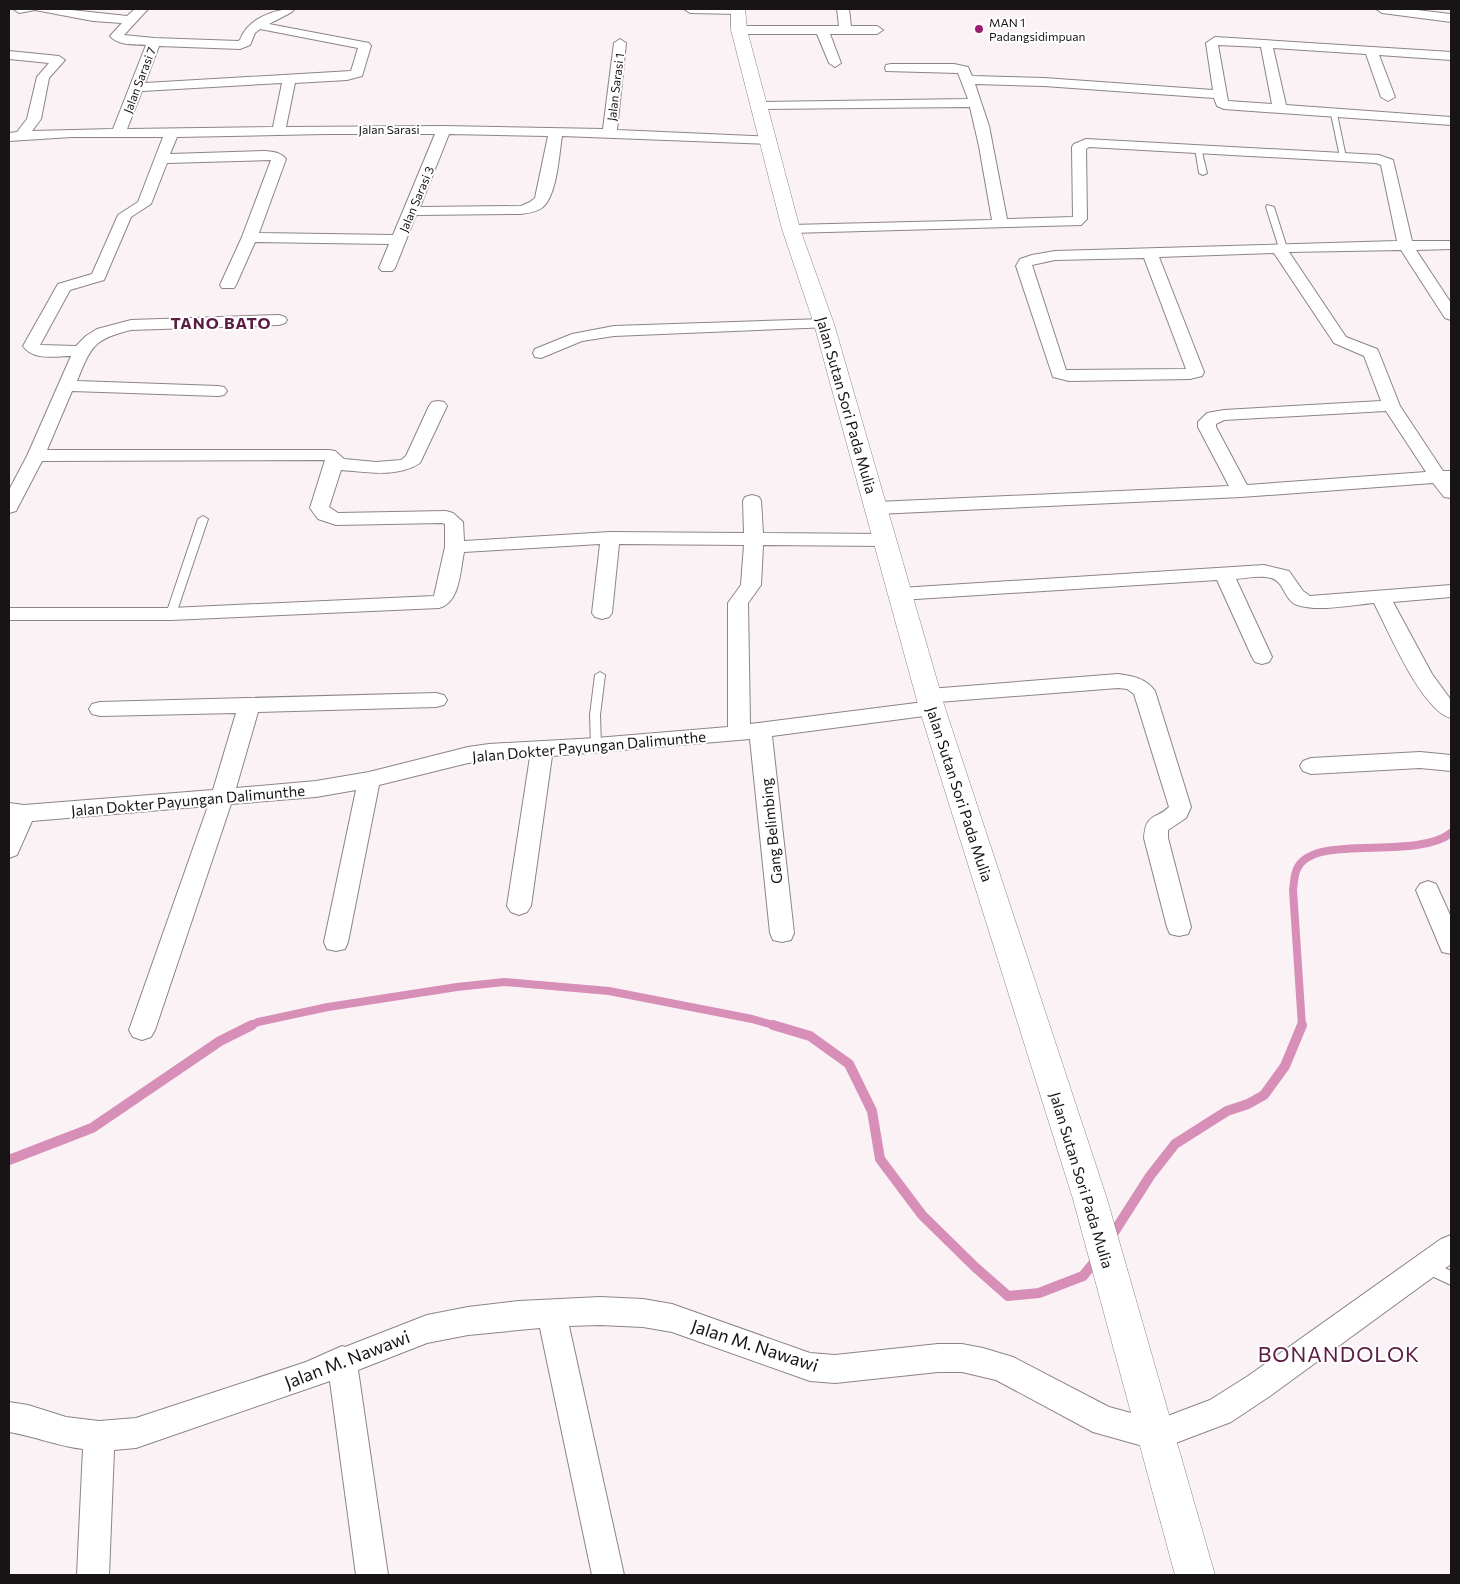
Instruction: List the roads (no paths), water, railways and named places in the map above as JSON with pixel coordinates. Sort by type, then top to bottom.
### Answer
[{"type":"street","points":[[19,9],[30,9]]},
{"type":"street","points":[[40,9],[93,18],[129,20]]},
{"type":"street","name":"Jalan Sarasi 7","points":[[118,134],[154,42],[125,40],[116,36],[127,27],[129,20],[142,9]]},
{"type":"street","points":[[154,42],[240,45],[246,42],[249,32],[257,25],[288,9]]},
{"type":"street","points":[[690,9],[822,30],[878,30]]},
{"type":"street","points":[[843,9],[845,30]]},
{"type":"street","points":[[1382,9],[1418,11],[1451,18]]},
{"type":"street","name":"Jalan Sutan Sori Pada Mulia","points":[[738,17],[791,229],[824,324],[930,702],[1090,1199],[1195,1575]]},
{"type":"street","points":[[136,87],[353,75],[358,71],[365,46],[257,25]]},
{"type":"street","points":[[822,30],[835,63]]},
{"type":"street","points":[[1451,56],[1219,40],[1213,42],[1222,103],[1229,106],[1451,121]]},
{"type":"street","name":"Jalan Sarasi 1","points":[[610,132],[620,43]]},
{"type":"street","points":[[1266,43],[1280,110]]},
{"type":"street","points":[[1371,50],[1388,97]]},
{"type":"street","points":[[9,55],[59,60],[43,77],[34,118],[15,136]]},
{"type":"street","points":[[891,68],[957,68],[963,70],[968,80],[984,139],[1000,224]]},
{"type":"street","points":[[279,130],[289,79]]},
{"type":"street","points":[[968,80],[1119,86],[1220,94]]},
{"type":"street","points":[[760,105],[975,103]]},
{"type":"street","name":"Jalan Sarasi","points":[[15,136],[66,133],[171,134],[279,130],[444,130],[610,132],[770,140]]},
{"type":"street","name":"Jalan Sarasi 3","points":[[388,268],[444,130]]},
{"type":"street","points":[[411,211],[522,210],[532,208],[542,200],[556,131]]},
{"type":"street","points":[[82,351],[40,351],[32,346],[64,287],[98,277],[124,215],[144,204],[171,134]]},
{"type":"street","points":[[791,229],[1068,224],[1076,222],[1080,218],[1080,145],[1086,143],[1382,159],[1388,163],[1405,245],[1451,315]]},
{"type":"street","points":[[162,159],[265,155],[279,159],[250,237],[228,285]]},
{"type":"street","points":[[1068,224],[1076,256]]},
{"type":"street","points":[[250,237],[398,240]]},
{"type":"street","points":[[1150,253],[1172,313],[1195,365],[1196,370],[1194,373],[1068,376],[1059,373],[1024,262],[1038,258],[1150,253],[1281,248],[1451,245]]},
{"type":"street","points":[[1281,248],[1340,340],[1371,353],[1391,406],[1445,477],[1451,493]]},
{"type":"street","points":[[9,507],[36,456],[82,351],[97,336],[119,327],[279,320]]},
{"type":"street","points":[[541,353],[578,337],[614,331],[824,324]]},
{"type":"street","points":[[66,386],[218,391]]},
{"type":"street","points":[[334,464],[397,467],[408,464],[414,459],[438,406]]},
{"type":"street","points":[[1241,491],[1207,428],[1207,422],[1210,419],[1224,415],[1391,406]]},
{"type":"street","points":[[9,614],[171,614],[439,602],[444,598],[455,547],[454,522],[446,518],[336,519],[325,515],[319,508],[334,464],[335,458],[329,455],[293,453],[36,456]]},
{"type":"street","points":[[877,508],[1241,491],[1445,477]]},
{"type":"street","name":"Gang Belimbing","points":[[752,501],[754,560],[751,584],[738,603],[740,673],[782,933]]},
{"type":"street","points":[[455,547],[610,538],[885,540]]},
{"type":"street","points":[[602,613],[610,538]]},
{"type":"street","points":[[900,594],[1277,572],[1286,577],[1297,597],[1309,602],[1451,592]]},
{"type":"street","points":[[1224,574],[1262,657]]},
{"type":"street","points":[[1381,597],[1430,688],[1439,702],[1451,711]]},
{"type":"street","name":"Jalan Dokter Payungan Dalimunthe","points":[[16,812],[316,788],[369,780],[468,755],[542,748],[596,746],[749,731],[930,702],[1118,681],[1139,686],[1144,691],[1180,807],[1176,815],[1161,820],[1155,829],[1179,927]]},
{"type":"street","points":[[100,708],[249,706],[436,700]]},
{"type":"street","points":[[142,1030],[222,797],[249,706]]},
{"type":"street","points":[[519,906],[542,748]]},
{"type":"street","points":[[1311,766],[1420,760],[1451,763]]},
{"type":"street","points":[[336,942],[369,780]]},
{"type":"street","points":[[9,849],[16,812]]},
{"type":"street","points":[[1428,890],[1451,945]]},
{"type":"street","points":[[1157,1435],[1220,1411],[1260,1386],[1439,1272],[1451,1248]]},
{"type":"street","name":"Jalan M. Nawawi","points":[[9,1417],[28,1420],[66,1432],[99,1436],[136,1433],[306,1376],[342,1360],[427,1329],[519,1315],[600,1311],[672,1318],[810,1367],[835,1369],[938,1358],[962,1358],[983,1362],[1002,1367],[1104,1421],[1157,1435]]},
{"type":"street","points":[[552,1314],[608,1575]]},
{"type":"street","points":[[342,1360],[372,1575]]},
{"type":"street","points":[[93,1575],[99,1436]]},
{"type":"lane","points":[[1334,114],[1343,157]]},
{"type":"lane","points":[[1198,148],[1203,173]]},
{"type":"lane","points":[[1270,207],[1281,248]]},
{"type":"lane","points":[[171,614],[203,518]]},
{"type":"lane","points":[[596,746],[595,715],[600,675]]},
{"type":"waterway","points":[[1302,1025],[1293,890],[1298,867],[1309,857],[1325,851],[1415,845],[1435,841],[1451,833]]},
{"type":"waterway","points":[[249,1026],[258,1022],[328,1007],[457,987],[504,982],[609,991],[752,1019],[777,1026]]},
{"type":"waterway","points":[[9,1160],[92,1128],[220,1041],[252,1025]]},
{"type":"waterway","points":[[773,1025],[810,1036],[849,1064],[872,1111],[880,1159],[922,1215],[975,1267],[1008,1296],[1039,1293],[1083,1276],[1096,1260]]},
{"type":"waterway","points":[[1111,1237],[1150,1176],[1175,1144],[1227,1111],[1248,1104],[1264,1095],[1285,1066],[1302,1025]]},
{"type":"place","name":"MAN 1 Padangsidimpuan","points":[[979,29]]},
{"type":"district","name":"TANO BATO","points":[[221,322]]},
{"type":"district","name":"BONANDOLOK","points":[[1339,1353]]}]
